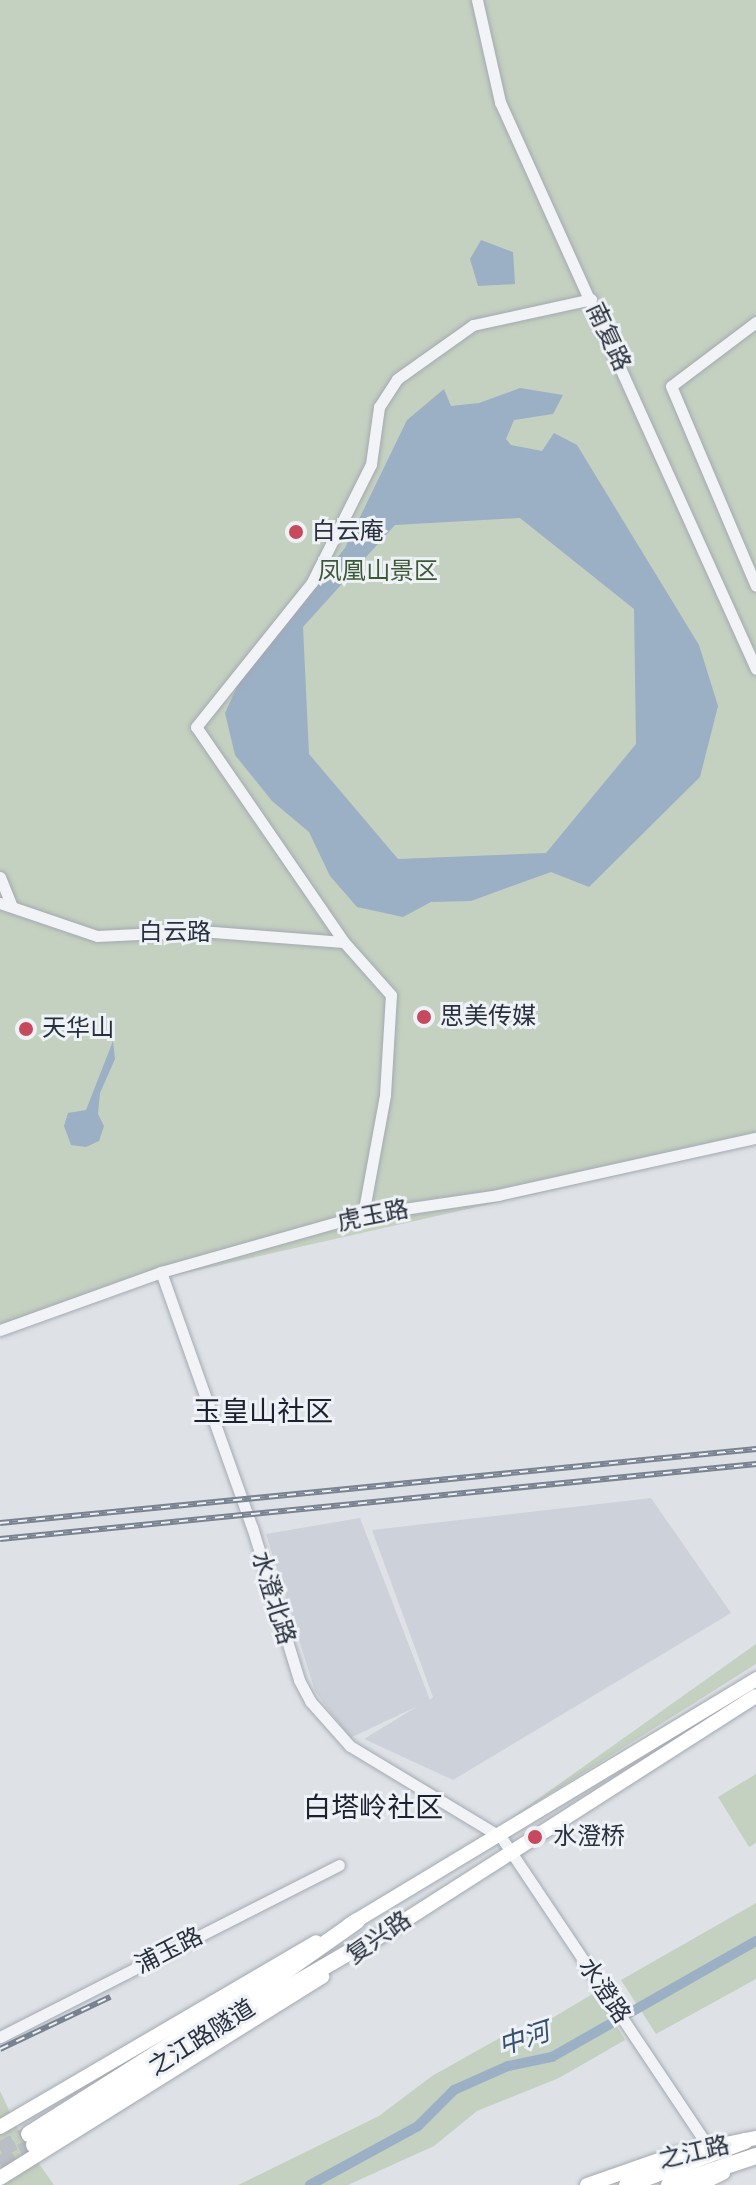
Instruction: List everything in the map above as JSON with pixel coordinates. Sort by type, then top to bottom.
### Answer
[{"type":"highway","name":"之江路隧道","points":[[357,1921],[32,2139],[374,1938]]},
{"type":"highway","points":[[627,2185],[751,2140]]},
{"type":"highway","points":[[669,2185],[756,2157]]},
{"type":"main road","name":"复兴路","points":[[0,2127],[501,1837],[756,1679]]},
{"type":"main road","name":"复兴路","points":[[0,2178],[361,1952],[374,1938],[756,1696]]},
{"type":"main road","name":"之江路","points":[[587,2185],[708,2146],[751,2140]]},
{"type":"main road","name":"之江路","points":[[698,2185],[756,2157]]},
{"type":"street","name":"南复路","points":[[477,0],[500,102],[756,669]]},
{"type":"street","points":[[363,1215],[385,1095],[391,995],[344,942],[196,727],[312,582],[371,464],[379,407],[397,379],[473,325],[591,299]]},
{"type":"street","points":[[756,322],[671,386],[756,586]]},
{"type":"street","name":"白云路","points":[[0,877],[6,904],[97,936],[200,931],[344,942]]},
{"type":"street","name":"虎玉路","points":[[0,1330],[161,1272],[363,1215],[498,1195],[756,1138]]},
{"type":"street","name":"水澄北路","points":[[161,1272],[252,1527],[299,1680],[310,1701],[350,1746],[501,1837]]},
{"type":"street","name":"水澄路","points":[[501,1837],[708,2146]]},
{"type":"street","name":"浦玉路","points":[[0,2037],[339,1865]]},
{"type":"shaded area","points":[[651,1498],[731,1613],[453,1780],[364,1739],[418,1706],[350,1738],[315,1691],[266,1534],[360,1518],[430,1700],[433,1697],[372,1530]]},
{"type":"green space","name":"凤凰山景区","points":[[0,0],[756,0],[756,1144],[127,1286],[0,1332]]},
{"type":"green space","points":[[756,1644],[756,1664],[507,1821]]},
{"type":"green space","points":[[756,1774],[756,1843],[749,1847],[718,1797]]},
{"type":"green space","points":[[756,1903],[756,1979],[656,2034],[621,1980]]},
{"type":"green space","points":[[596,1992],[625,2040],[559,2078],[477,2111],[434,2146],[348,2185],[238,2185],[379,2116],[432,2076],[505,2035],[542,2024]]},
{"type":"green space","points":[[0,2091],[25,2144],[54,2185],[0,2185]]},
{"type":"water","points":[[481,240],[513,252],[515,284],[478,286],[470,259]]},
{"type":"water","points":[[520,388],[563,395],[553,414],[514,420],[506,439],[511,445],[542,451],[554,433],[577,445],[699,645],[718,706],[700,777],[589,887],[551,872],[471,901],[431,902],[403,917],[357,907],[330,876],[309,832],[272,801],[235,755],[225,713],[241,678],[345,548],[407,420],[444,389],[451,406],[479,403]],"holes":[[[520,518],[634,609],[636,744],[546,853],[398,859],[309,754],[303,627],[395,525]]]},
{"type":"water","points":[[113,1041],[115,1059],[100,1093],[98,1114],[104,1126],[99,1141],[86,1147],[71,1145],[64,1126],[68,1113],[86,1110]]},
{"type":"waterway","name":"中河","points":[[310,2185],[418,2126],[454,2090],[508,2066],[552,2057],[756,1941]]},
{"type":"tunnel","points":[[0,2150],[29,2134]]},
{"type":"tunnel","points":[[0,2164],[34,2145]]},
{"type":"railway","points":[[0,1523],[756,1449]]},
{"type":"railway","points":[[0,1539],[756,1464]]},
{"type":"railway","points":[[0,2049],[110,1997]]},
{"type":"place","name":"白云庵","points":[[296,532]]},
{"type":"place","name":"思美传媒","points":[[424,1017]]},
{"type":"place","name":"天华山","points":[[26,1029]]},
{"type":"place","name":"水澄桥","points":[[535,1837]]},
{"type":"district","name":"玉皇山社区","points":[[263,1412]]},
{"type":"district","name":"白塔岭社区","points":[[373,1808]]}]
